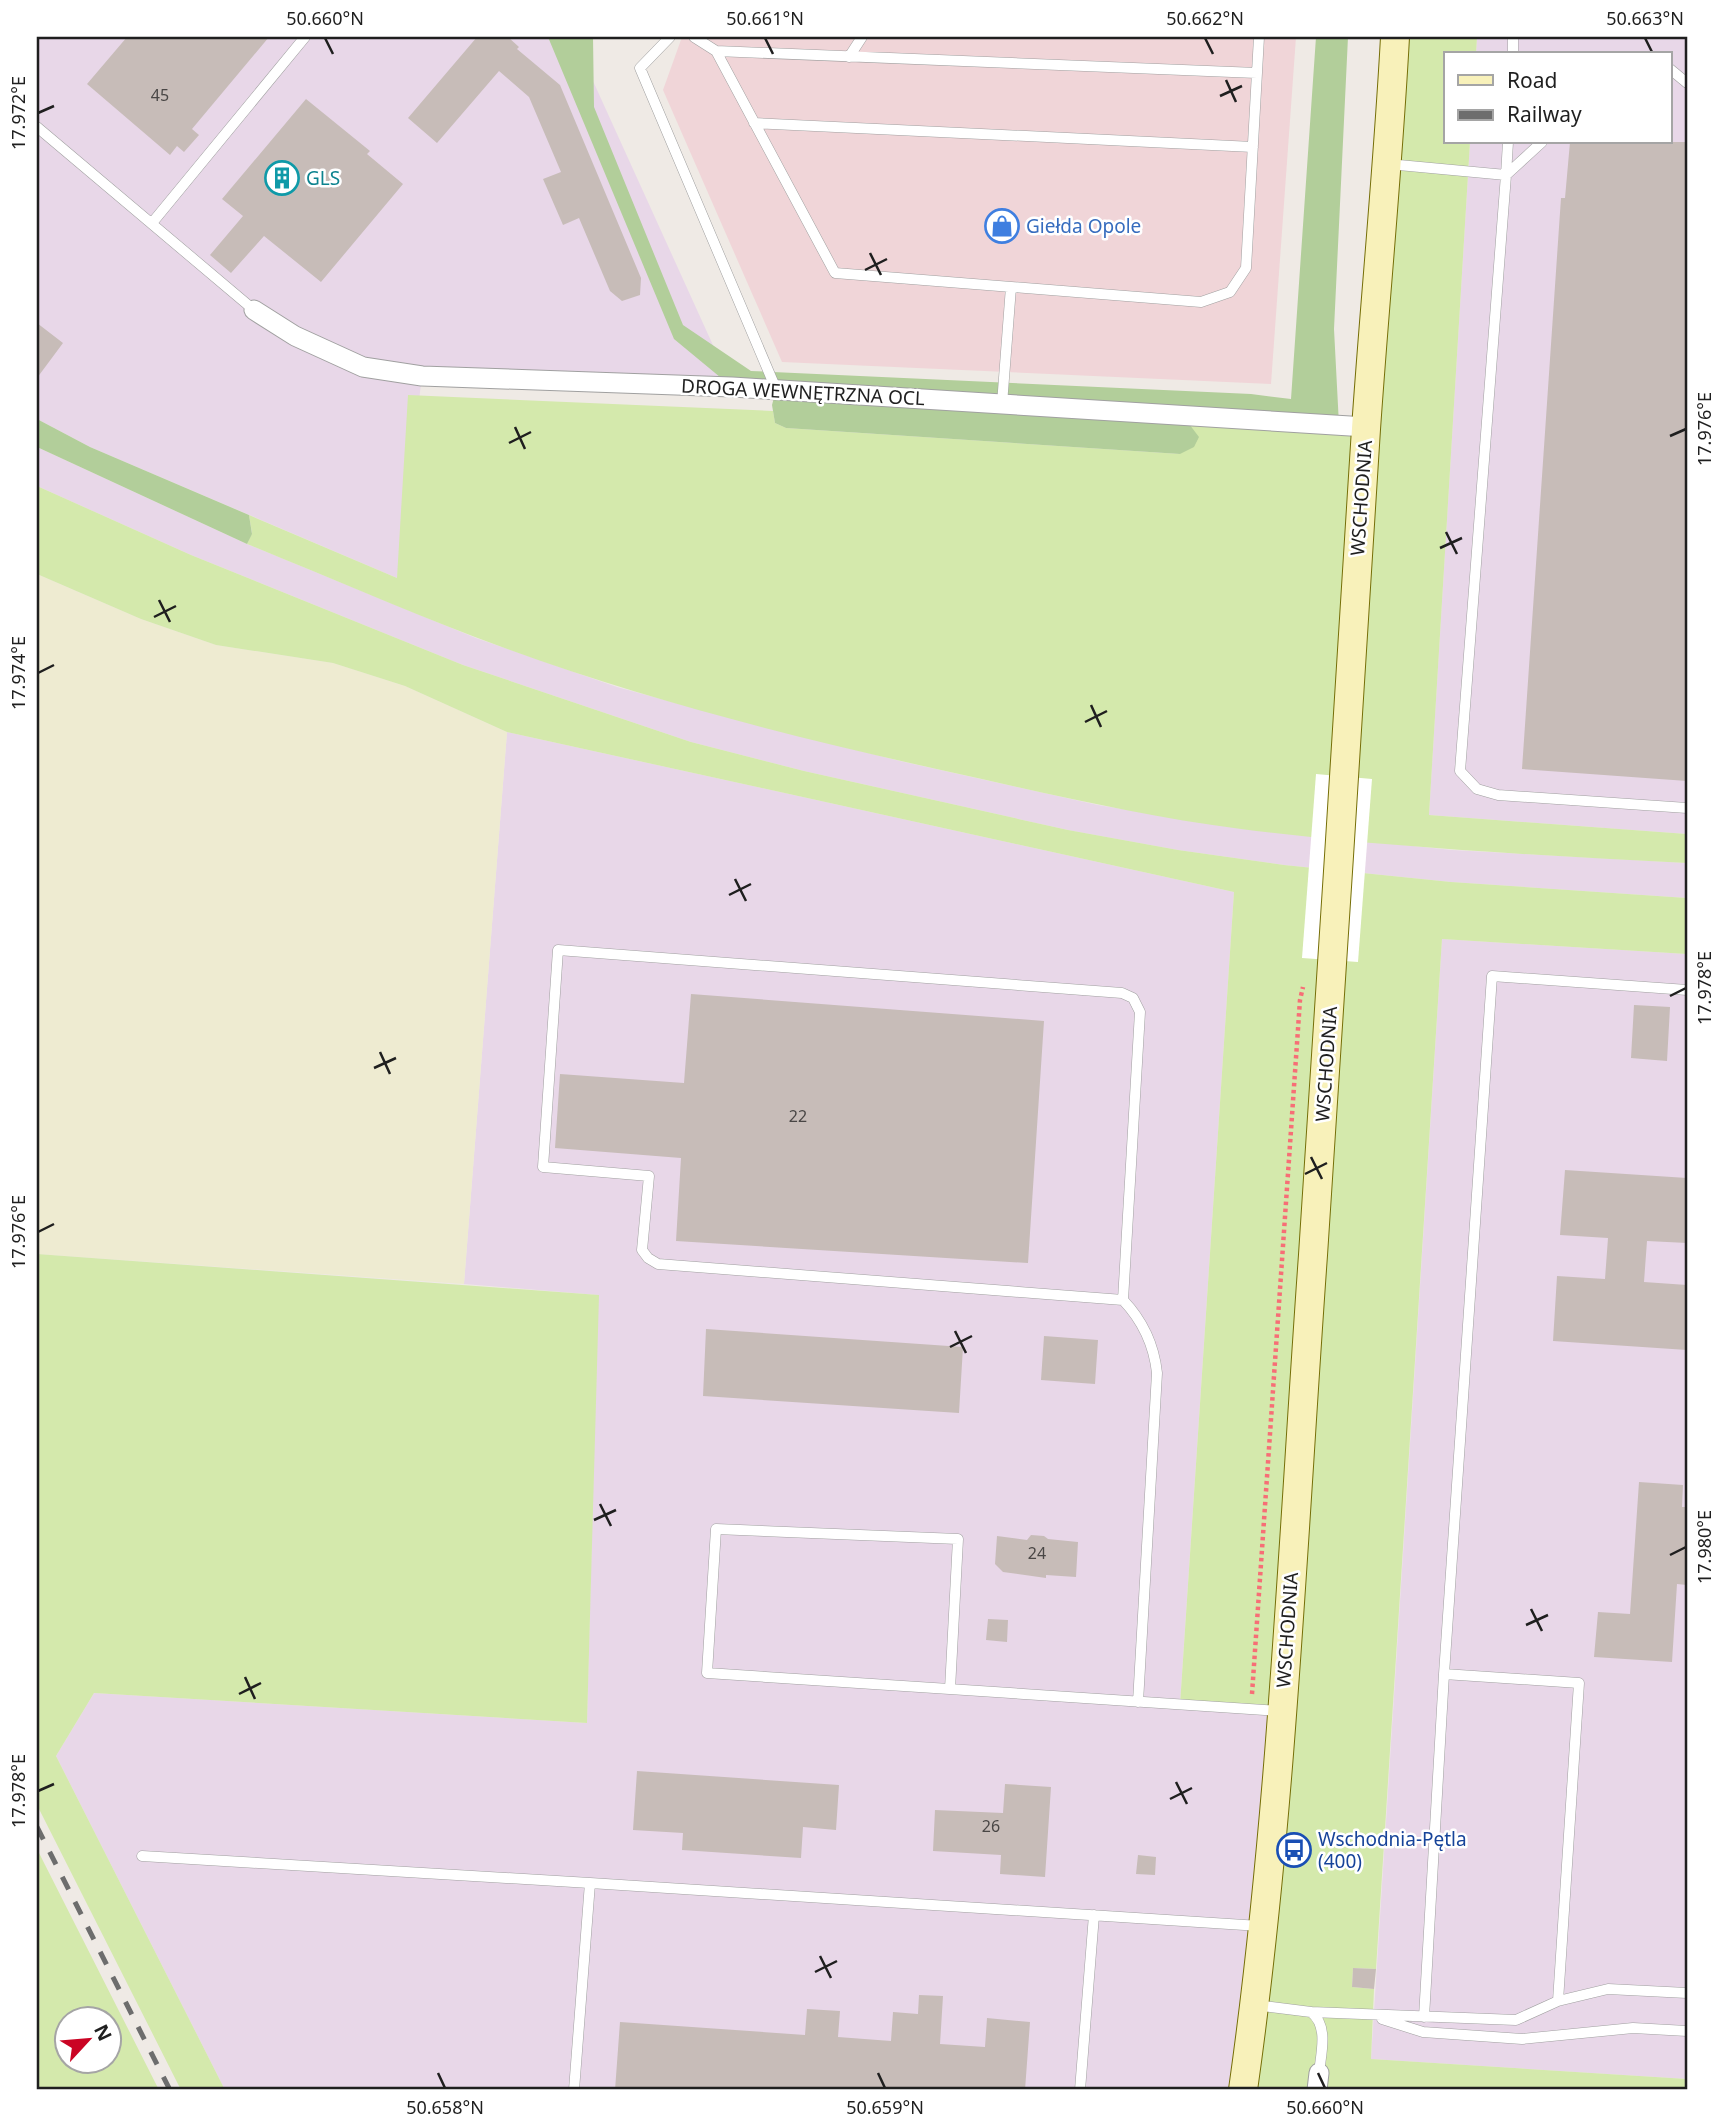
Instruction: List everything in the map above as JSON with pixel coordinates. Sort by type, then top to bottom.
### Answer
[{"type":"street","name":"WSCHODNIA","points":[[1243,2090],[1265,1926],[1282,1711],[1366,427],[1388,164],[1395,37]]},
{"type":"street","name":"DROGA WEWNĘTRZNA OCL","points":[[254,310],[295,336],[363,367],[422,376],[776,390],[1366,427]]},
{"type":"lane","points":[[152,223],[305,37]]},
{"type":"lane","points":[[670,37],[640,68],[776,390]]},
{"type":"lane","points":[[694,37],[716,51],[835,273],[1201,302],[1230,292],[1246,268],[1259,37]]},
{"type":"lane","points":[[849,57],[862,37]]},
{"type":"lane","points":[[716,51],[1257,73]]},
{"type":"lane","points":[[1672,71],[1687,83]]},
{"type":"lane","points":[[754,123],[1253,146]]},
{"type":"lane","points":[[37,127],[254,310]]},
{"type":"lane","points":[[1508,144],[1460,771],[1477,789],[1498,796],[1687,808]]},
{"type":"lane","points":[[1388,164],[1506,175],[1540,144]]},
{"type":"lane","points":[[1002,404],[1011,287]]},
{"type":"lane","points":[[1123,1300],[658,1264],[648,1258],[642,1250],[649,1176],[543,1167],[558,950],[1122,993],[1133,998],[1140,1012],[1123,1300],[1148,1338],[1156,1356],[1157,1373],[1138,1702]]},
{"type":"lane","points":[[1424,2017],[1444,1674],[1492,976],[1687,990]]},
{"type":"lane","points":[[950,1689],[958,1539],[716,1529],[708,1673],[1282,1711]]},
{"type":"lane","points":[[1444,1674],[1579,1683],[1558,2001]]},
{"type":"lane","points":[[142,1856],[1265,1926]]},
{"type":"lane","points":[[574,2090],[590,1883]]},
{"type":"lane","points":[[1080,2090],[1094,1915]]},
{"type":"lane","points":[[1255,2005],[1372,2016],[1516,2020],[1558,2001],[1608,1989],[1687,1993]]},
{"type":"lane","points":[[1311,2012],[1322,2029],[1318,2082]]},
{"type":"lane","points":[[1372,2016],[1423,2032],[1522,2039],[1633,2028],[1687,2031]]},
{"type":"path","points":[[1250,1709],[1300,1000],[1305,979]]},
{"type":"shaded area","points":[[37,37],[573,37],[732,387],[422,376],[397,578],[90,447],[37,419]]},
{"type":"shaded area","name":"Giełda Opole","points":[[682,37],[1296,37],[1271,384],[782,362],[663,90]]},
{"type":"shaded area","points":[[1477,37],[1687,37],[1687,834],[1429,815],[1470,144],[1672,144],[1672,52],[1476,52]]},
{"type":"shaded area","points":[[37,447],[247,544],[476,638],[617,687],[900,761],[1098,805],[1239,828],[1452,850],[1687,863],[1687,898],[1451,882],[1284,865],[1178,850],[1068,830],[804,771],[691,742],[463,665],[191,555],[37,486]]},
{"type":"shaded area","points":[[37,574],[141,619],[216,645],[333,663],[405,686],[507,732],[464,1284],[37,1254]]},
{"type":"shaded area","points":[[507,732],[1234,892],[1180,1704],[1282,1711],[1243,2090],[225,2090],[56,1756],[94,1693],[587,1723],[598,1295],[464,1284]]},
{"type":"shaded area","points":[[1442,939],[1687,954],[1687,2079],[1371,2059]]},
{"type":"green space","points":[[548,37],[593,37],[594,107],[683,325],[751,371],[1251,394],[1291,399],[1316,37],[1348,37],[1334,329],[1339,425],[1183,416],[1199,437],[1194,447],[1180,454],[786,428],[775,423],[772,405],[776,390],[732,387],[674,339]]},
{"type":"green space","points":[[1395,37],[1477,37],[1476,52],[1444,52],[1444,144],[1470,144],[1429,815],[1687,834],[1687,863],[1464,850],[1297,836],[1166,817],[1016,787],[764,728],[589,677],[446,626],[247,544],[252,533],[249,515],[397,578],[408,395],[773,411],[775,423],[786,428],[1180,454],[1182,415],[1366,426]]},
{"type":"green space","points":[[37,419],[90,447],[249,515],[252,534],[247,544],[37,447]]},
{"type":"green space","points":[[37,486],[191,555],[463,665],[691,742],[804,771],[1068,830],[1178,850],[1284,865],[1451,882],[1687,898],[1687,954],[1442,939],[1376,1969],[1353,1968],[1352,1987],[1374,1989],[1371,2059],[1687,2079],[1687,2090],[1243,2090],[1282,1712],[1180,1705],[1234,892],[507,732],[405,686],[333,663],[216,645],[141,619],[37,574]]},
{"type":"green space","points":[[37,1254],[599,1295],[587,1723],[94,1693],[56,1756],[225,2090],[181,2090],[37,1805]]},
{"type":"green space","points":[[37,1849],[115,2004],[52,2004],[52,2074],[122,2074],[122,2017],[159,2090],[37,2090]]},
{"type":"pier","points":[[1316,774],[1372,779],[1358,962],[1302,958]]},
{"type":"building","points":[[127,37],[269,37],[192,129],[199,135],[184,152],[177,146],[170,155],[87,84]]},
{"type":"building","points":[[477,37],[508,37],[519,47],[517,49],[560,85],[641,278],[640,295],[622,301],[610,291],[579,218],[563,225],[543,179],[561,172],[529,97],[499,71],[437,143],[408,118]]},
{"type":"building","points":[[306,99],[370,151],[367,154],[403,184],[321,282],[264,236],[231,273],[210,255],[243,216],[222,199]]},
{"type":"building","points":[[1687,142],[1687,781],[1522,769],[1561,198],[1565,198],[1570,144]]},
{"type":"building","points":[[37,323],[63,343],[37,378]]},
{"type":"building","points":[[691,994],[1044,1021],[1028,1263],[676,1241],[681,1158],[555,1148],[560,1074],[684,1083]]},
{"type":"building","points":[[1634,1005],[1670,1007],[1667,1061],[1631,1058]]},
{"type":"building","points":[[1565,1170],[1687,1178],[1687,1243],[1647,1241],[1644,1282],[1687,1285],[1687,1350],[1553,1341],[1557,1276],[1605,1279],[1608,1238],[1560,1235]]},
{"type":"building","points":[[706,1329],[963,1347],[959,1413],[703,1396]]},
{"type":"building","points":[[1044,1336],[1098,1340],[1095,1384],[1041,1380]]},
{"type":"building","points":[[1639,1482],[1683,1485],[1682,1507],[1687,1507],[1687,1585],[1677,1584],[1672,1662],[1594,1657],[1598,1612],[1630,1614]]},
{"type":"building","points":[[1031,1535],[1078,1542],[1076,1577],[1046,1575],[1046,1578],[1003,1572],[995,1564],[997,1536],[1027,1540]]},
{"type":"building","points":[[988,1619],[1008,1620],[1007,1642],[986,1640]]},
{"type":"building","points":[[637,1771],[839,1785],[836,1830],[803,1827],[801,1858],[682,1850],[683,1833],[633,1830]]},
{"type":"building","points":[[1005,1784],[1051,1787],[1045,1877],[1000,1874],[1001,1855],[933,1851],[935,1810],[1003,1813]]},
{"type":"building","points":[[1138,1855],[1156,1857],[1155,1875],[1136,1874]]},
{"type":"building","points":[[1353,1968],[1376,1969],[1374,1989],[1352,1987]]},
{"type":"building","points":[[919,1995],[943,1996],[940,2044],[985,2047],[987,2018],[1030,2022],[1025,2090],[615,2090],[620,2022],[805,2035],[807,2009],[840,2011],[838,2037],[891,2041],[893,2012],[918,2014]]},
{"type":"railway","points":[[37,1827],[170,2090]]},
{"type":"place","name":"GLS","points":[[282,178]]},
{"type":"place","name":"Giełda Opole","points":[[1002,226]]},
{"type":"place","name":"Wschodnia-Pętla (400)","points":[[1294,1850]]}]
